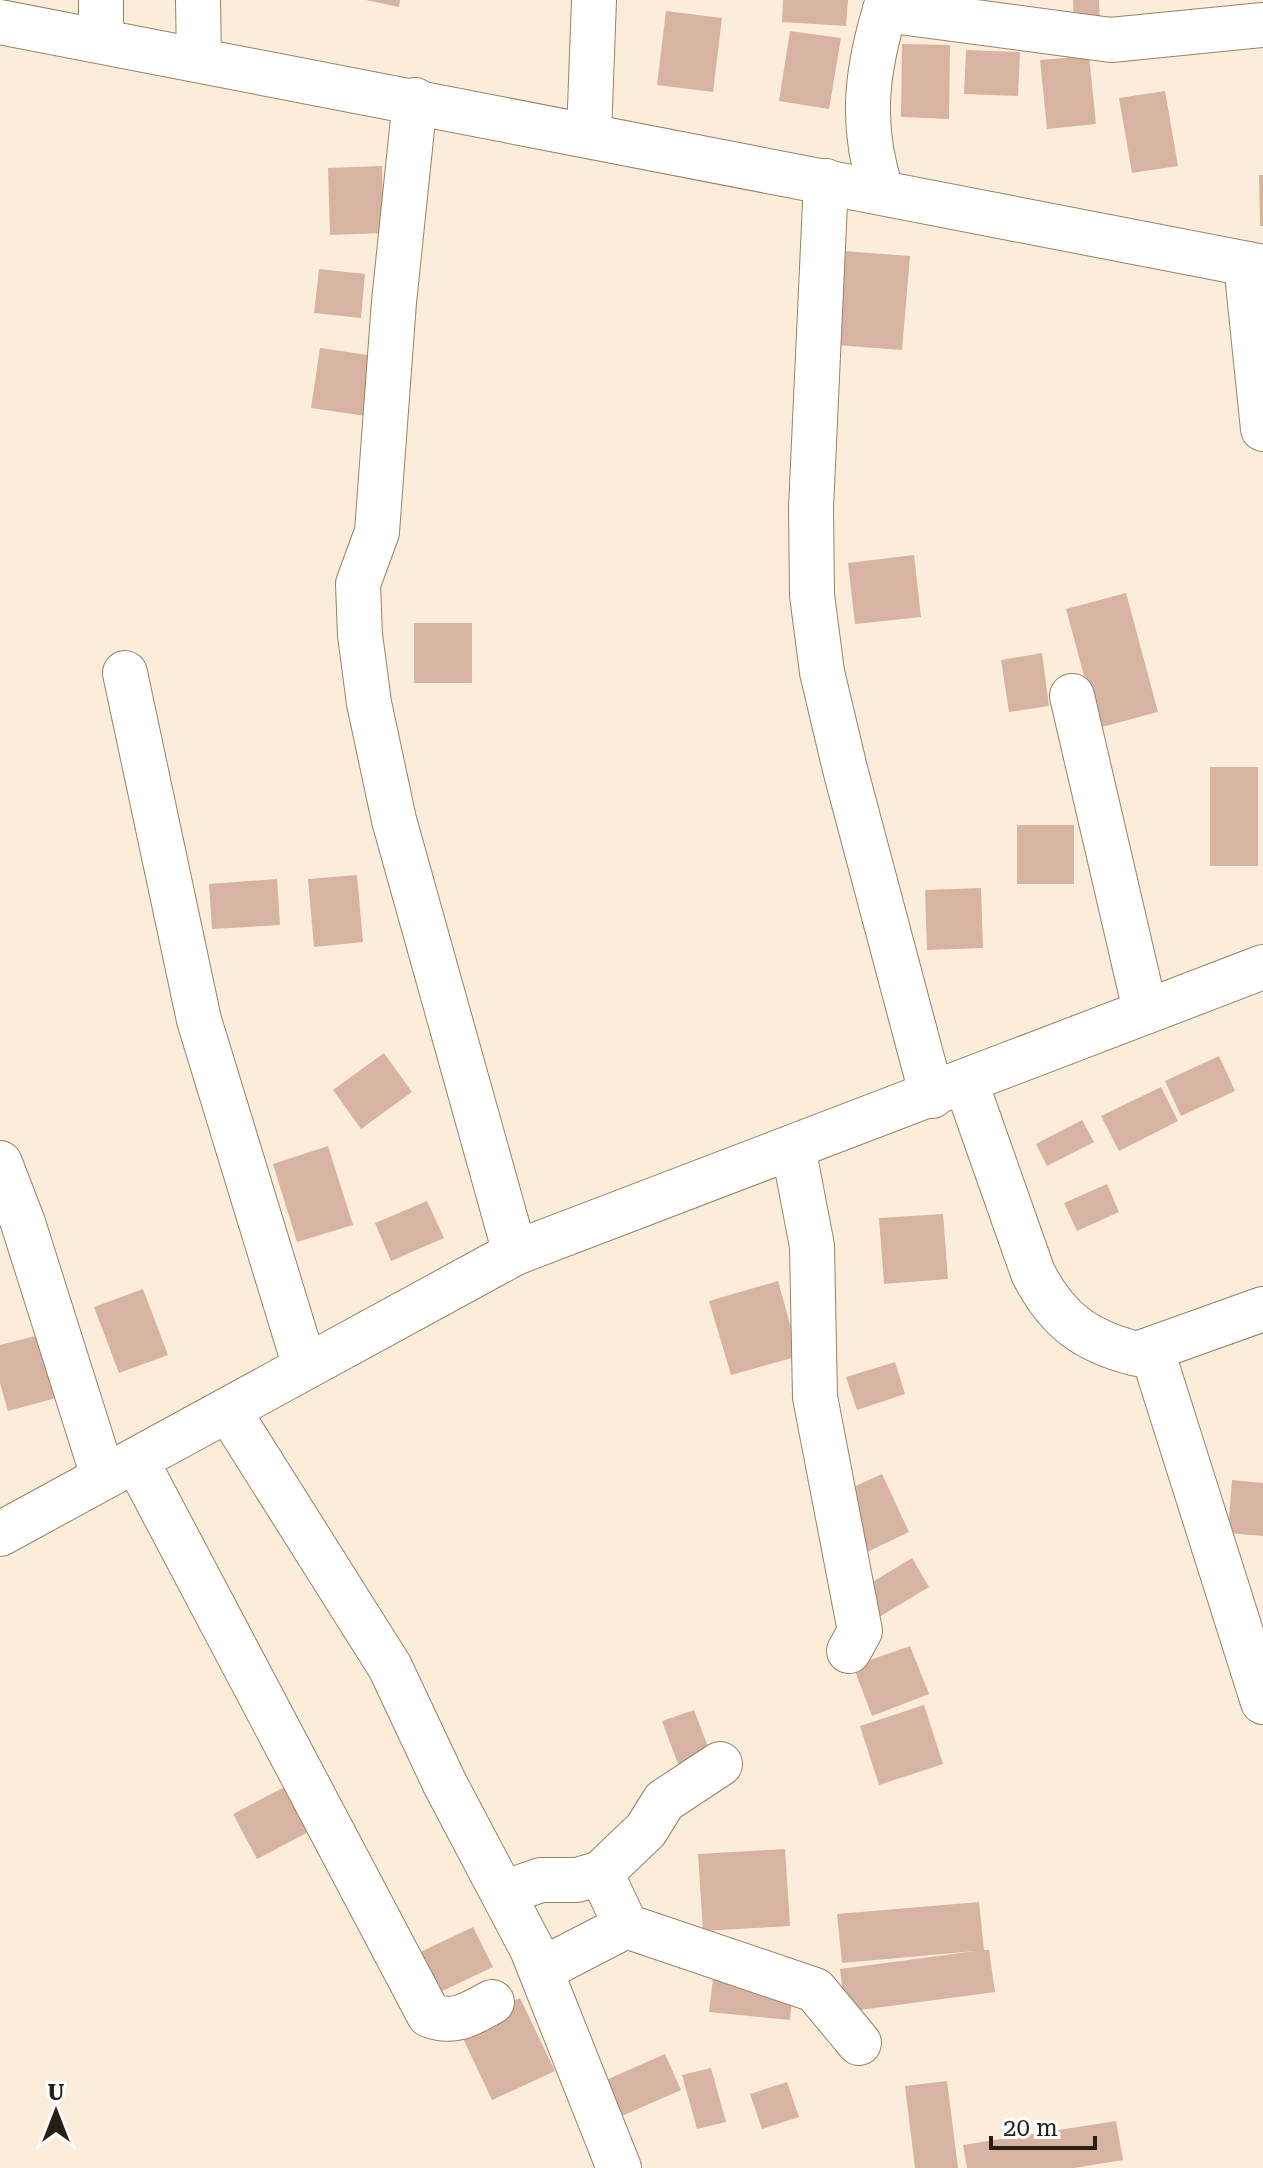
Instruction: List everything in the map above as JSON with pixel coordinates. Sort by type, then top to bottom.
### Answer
[{"type":"street","points":[[198,0],[199,58]]},
{"type":"street","points":[[589,135],[594,0]]},
{"type":"street","points":[[881,190],[867,142],[867,112],[870,73],[887,5],[1111,40],[1263,25]]},
{"type":"street","points":[[0,22],[101,20],[199,58],[1255,266],[1263,429]]},
{"type":"street","points":[[415,100],[394,302],[377,532],[358,584],[360,635],[369,703],[394,820],[515,1253]]},
{"type":"street","points":[[826,181],[811,508],[812,595],[822,672],[841,755],[949,1090],[1011,1214],[1047,1301],[1061,1318],[1107,1344],[1137,1354],[1263,1309]]},
{"type":"street","points":[[125,673],[199,1020],[305,1367]]},
{"type":"street","points":[[1072,696],[1145,1010]]},
{"type":"street","points":[[0,1534],[515,1253],[949,1090],[1145,1010],[1263,967]]},
{"type":"street","points":[[793,1147],[812,1246],[815,1397],[860,1631],[849,1651]]},
{"type":"street","points":[[0,1163],[120,1469],[429,2015],[442,2020],[459,2020],[492,2002]]},
{"type":"street","points":[[1152,1351],[1263,1702]]},
{"type":"street","points":[[228,1410],[390,1667],[541,1970],[619,2168]]},
{"type":"street","points":[[503,1893],[541,1880],[577,1880],[601,1873],[646,1830],[664,1801],[720,1764]]},
{"type":"street","points":[[601,1873],[626,1926],[815,1990],[859,2043]]},
{"type":"street","points":[[541,1970],[626,1926]]},
{"type":"building","points":[[366,0],[400,0],[399,7]]},
{"type":"building","points":[[783,0],[848,0],[846,26],[782,22]]},
{"type":"building","points":[[1073,0],[1099,0],[1100,23],[1074,25]]},
{"type":"building","points":[[666,11],[722,18],[713,92],[657,85]]},
{"type":"building","points":[[790,31],[841,38],[829,109],[779,101]]},
{"type":"building","points":[[902,44],[950,45],[949,119],[901,117]]},
{"type":"building","points":[[966,50],[1020,52],[1018,96],[964,94]]},
{"type":"building","points":[[1089,56],[1096,124],[1047,129],[1040,60]]},
{"type":"building","points":[[1165,91],[1178,166],[1132,173],[1119,98]]},
{"type":"building","points":[[382,166],[384,233],[330,235],[328,168]]},
{"type":"building","points":[[1259,175],[1263,175],[1263,226],[1260,226]]},
{"type":"building","points":[[844,251],[910,256],[902,350],[836,345]]},
{"type":"building","points":[[319,269],[365,274],[361,318],[314,313]]},
{"type":"building","points":[[320,348],[375,356],[366,416],[311,408]]},
{"type":"building","points":[[914,555],[921,617],[855,624],[848,563]]},
{"type":"building","points":[[1126,593],[1158,712],[1098,728],[1066,609]]},
{"type":"building","points":[[414,623],[472,623],[472,683],[414,683]]},
{"type":"building","points":[[1042,653],[1049,706],[1009,712],[1001,660]]},
{"type":"building","points":[[1210,767],[1258,767],[1258,866],[1210,866]]},
{"type":"building","points":[[1017,825],[1074,825],[1074,884],[1017,884]]},
{"type":"building","points":[[357,875],[363,942],[314,947],[308,879]]},
{"type":"building","points":[[277,879],[280,925],[212,929],[209,884]]},
{"type":"building","points":[[981,888],[983,948],[927,950],[925,890]]},
{"type":"building","points":[[384,1053],[412,1092],[361,1129],[333,1090]]},
{"type":"building","points":[[1219,1056],[1235,1091],[1181,1116],[1165,1081]]},
{"type":"building","points":[[1161,1087],[1178,1121],[1119,1151],[1101,1116]]},
{"type":"building","points":[[1082,1120],[1094,1142],[1047,1166],[1036,1144]]},
{"type":"building","points":[[328,1146],[353,1225],[297,1242],[273,1164]]},
{"type":"building","points":[[1107,1184],[1119,1212],[1077,1231],[1064,1203]]},
{"type":"building","points":[[427,1201],[444,1238],[391,1261],[375,1223]]},
{"type":"building","points":[[943,1214],[948,1279],[884,1284],[879,1218]]},
{"type":"building","points":[[778,1281],[799,1356],[731,1375],[709,1301]]},
{"type":"building","points":[[143,1289],[168,1355],[119,1373],[94,1307]]},
{"type":"building","points":[[39,1335],[56,1398],[8,1411],[0,1383],[0,1345]]},
{"type":"building","points":[[895,1362],[905,1394],[857,1410],[846,1377]]},
{"type":"building","points":[[882,1474],[909,1532],[865,1553],[838,1494]]},
{"type":"building","points":[[1232,1480],[1263,1483],[1263,1536],[1228,1533]]},
{"type":"building","points":[[912,1558],[929,1587],[879,1617],[861,1589]]},
{"type":"building","points":[[910,1646],[929,1694],[872,1716],[853,1666]]},
{"type":"building","points":[[924,1705],[943,1764],[879,1785],[860,1726]]},
{"type":"building","points":[[694,1710],[710,1752],[678,1764],[662,1721]]},
{"type":"building","points":[[294,1782],[318,1827],[257,1859],[233,1814]]},
{"type":"building","points":[[785,1849],[790,1926],[703,1931],[698,1854]]},
{"type":"building","points":[[979,1902],[984,1950],[989,1950],[995,1992],[845,2012],[840,1969],[976,1951],[842,1963],[837,1914]]},
{"type":"building","points":[[473,1927],[493,1967],[436,1994],[416,1954]]},
{"type":"building","points":[[713,1978],[793,1986],[790,2020],[709,2012]]},
{"type":"building","points":[[520,1998],[555,2071],[492,2100],[458,2028]]},
{"type":"building","points":[[665,2054],[681,2090],[615,2119],[599,2083]]},
{"type":"building","points":[[711,2068],[726,2122],[697,2129],[682,2075]]},
{"type":"building","points":[[947,2081],[958,2168],[915,2168],[905,2086]]},
{"type":"building","points":[[787,2082],[799,2117],[762,2129],[750,2094]]},
{"type":"building","points":[[1116,2121],[1123,2160],[1074,2168],[967,2168],[963,2145]]}]
